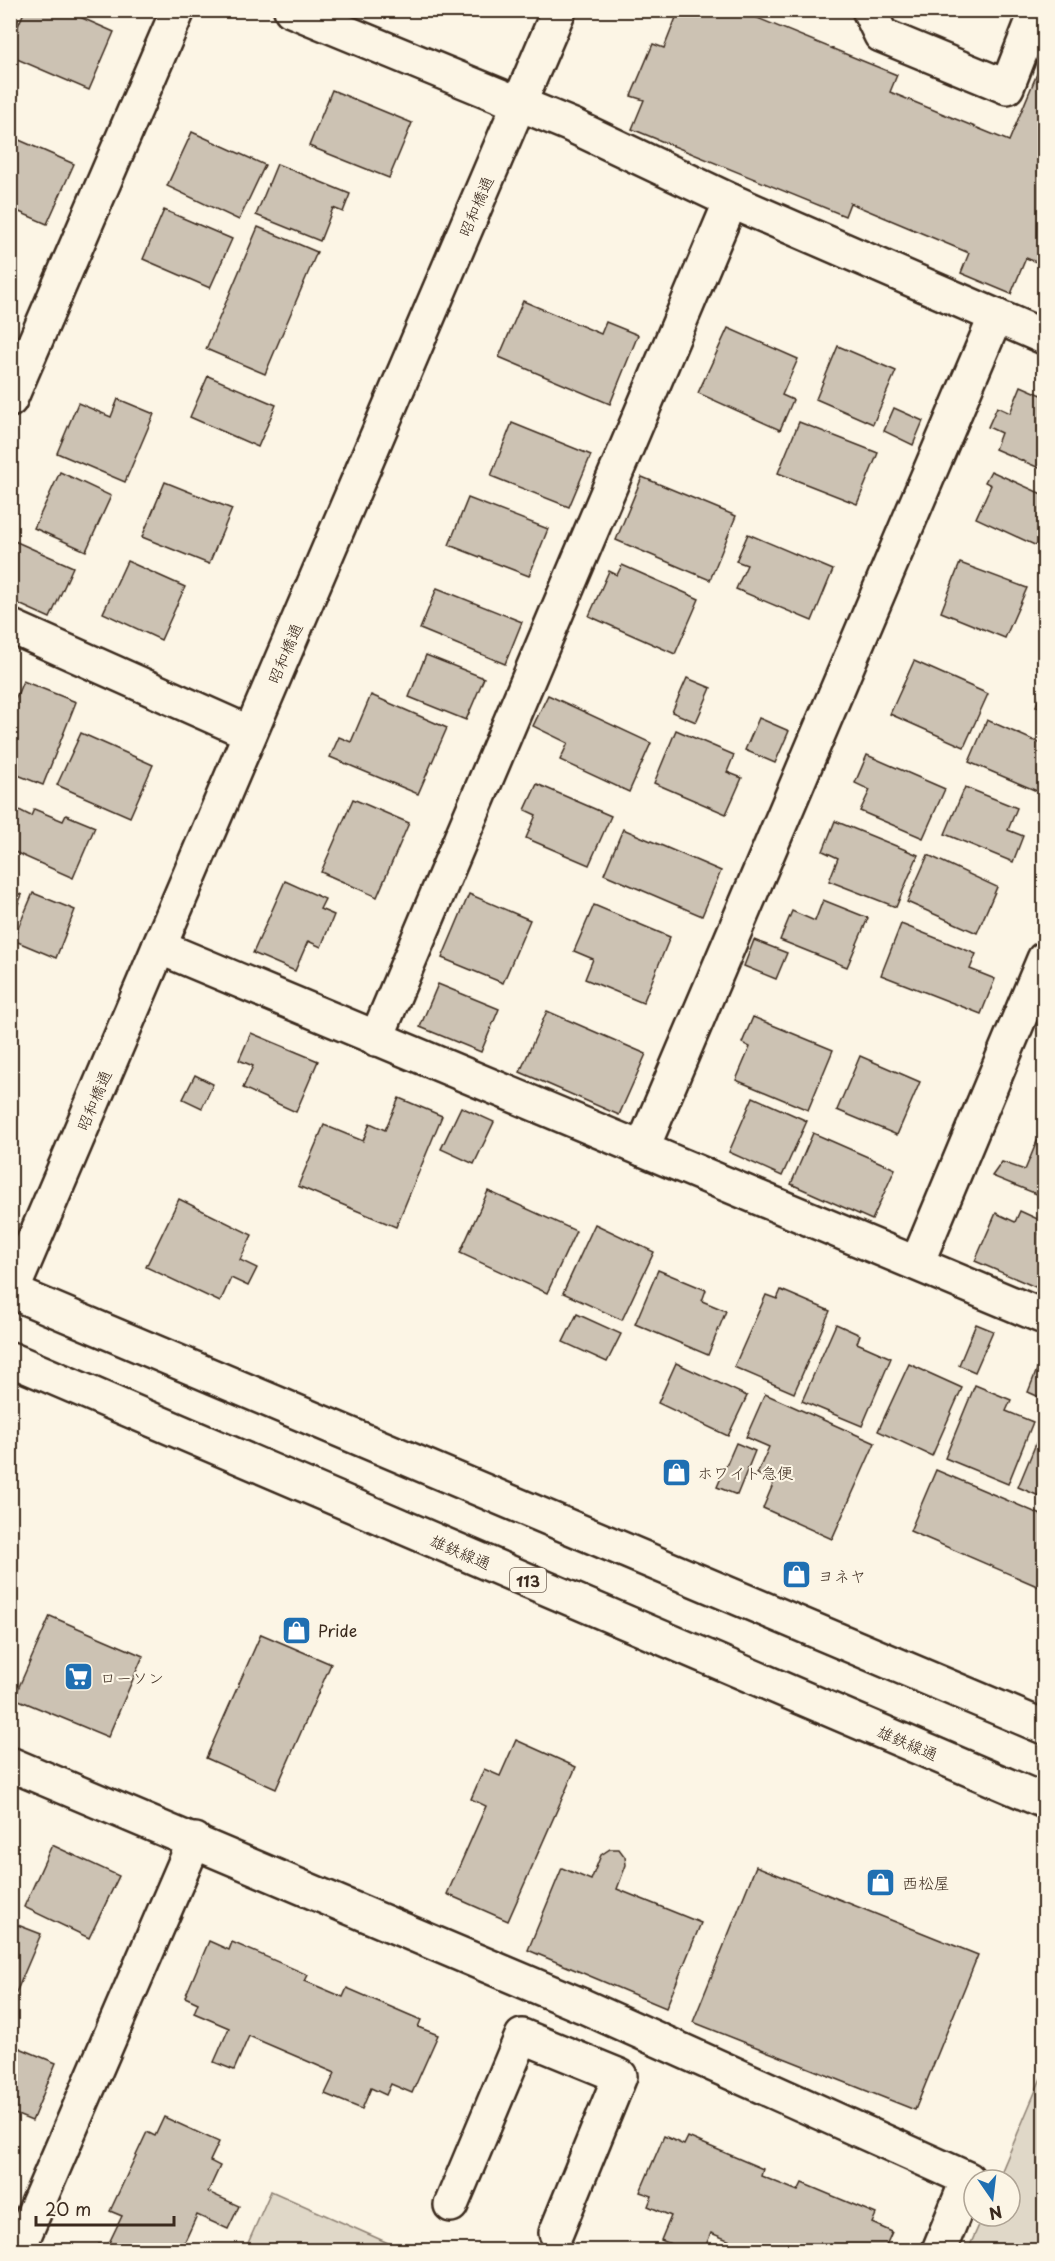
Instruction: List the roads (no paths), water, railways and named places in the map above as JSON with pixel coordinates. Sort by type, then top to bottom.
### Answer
[{"type":"street","points":[[10,400],[178,10]]},
{"type":"street","points":[[291,10],[518,103],[731,201],[1044,336]]},
{"type":"street","name":"昭和橋通","points":[[11,1293],[559,10]]},
{"type":"street","points":[[870,10],[881,35],[1007,87],[1037,10]]},
{"type":"street","points":[[376,1039],[731,201]]},
{"type":"street","points":[[642,1149],[996,316]]},
{"type":"street","points":[[10,626],[250,733]]},
{"type":"street","points":[[159,947],[1044,1317]]},
{"type":"street","points":[[917,1263],[1044,960]]},
{"type":"street","points":[[11,1293],[1044,1727]]},
{"type":"street","name":"雄鉄線通","points":[[10,1359],[1044,1800]]},
{"type":"street","points":[[10,1764],[195,1840],[583,2006],[968,2179],[939,2250]]},
{"type":"street","points":[[18,2250],[195,1840]]},
{"type":"street","points":[[562,2051],[583,2006]]},
{"type":"street","points":[[451,2205],[522,2036],[620,2076],[556,2233]]},
{"type":"place","name":"ホワイト急便","points":[[676,1472]]},
{"type":"place","name":"ヨネヤ","points":[[797,1575]]},
{"type":"place","name":"Pride","points":[[297,1630]]},
{"type":"place","name":"ローソン","points":[[79,1677]]},
{"type":"place","name":"西松屋","points":[[881,1882]]}]
